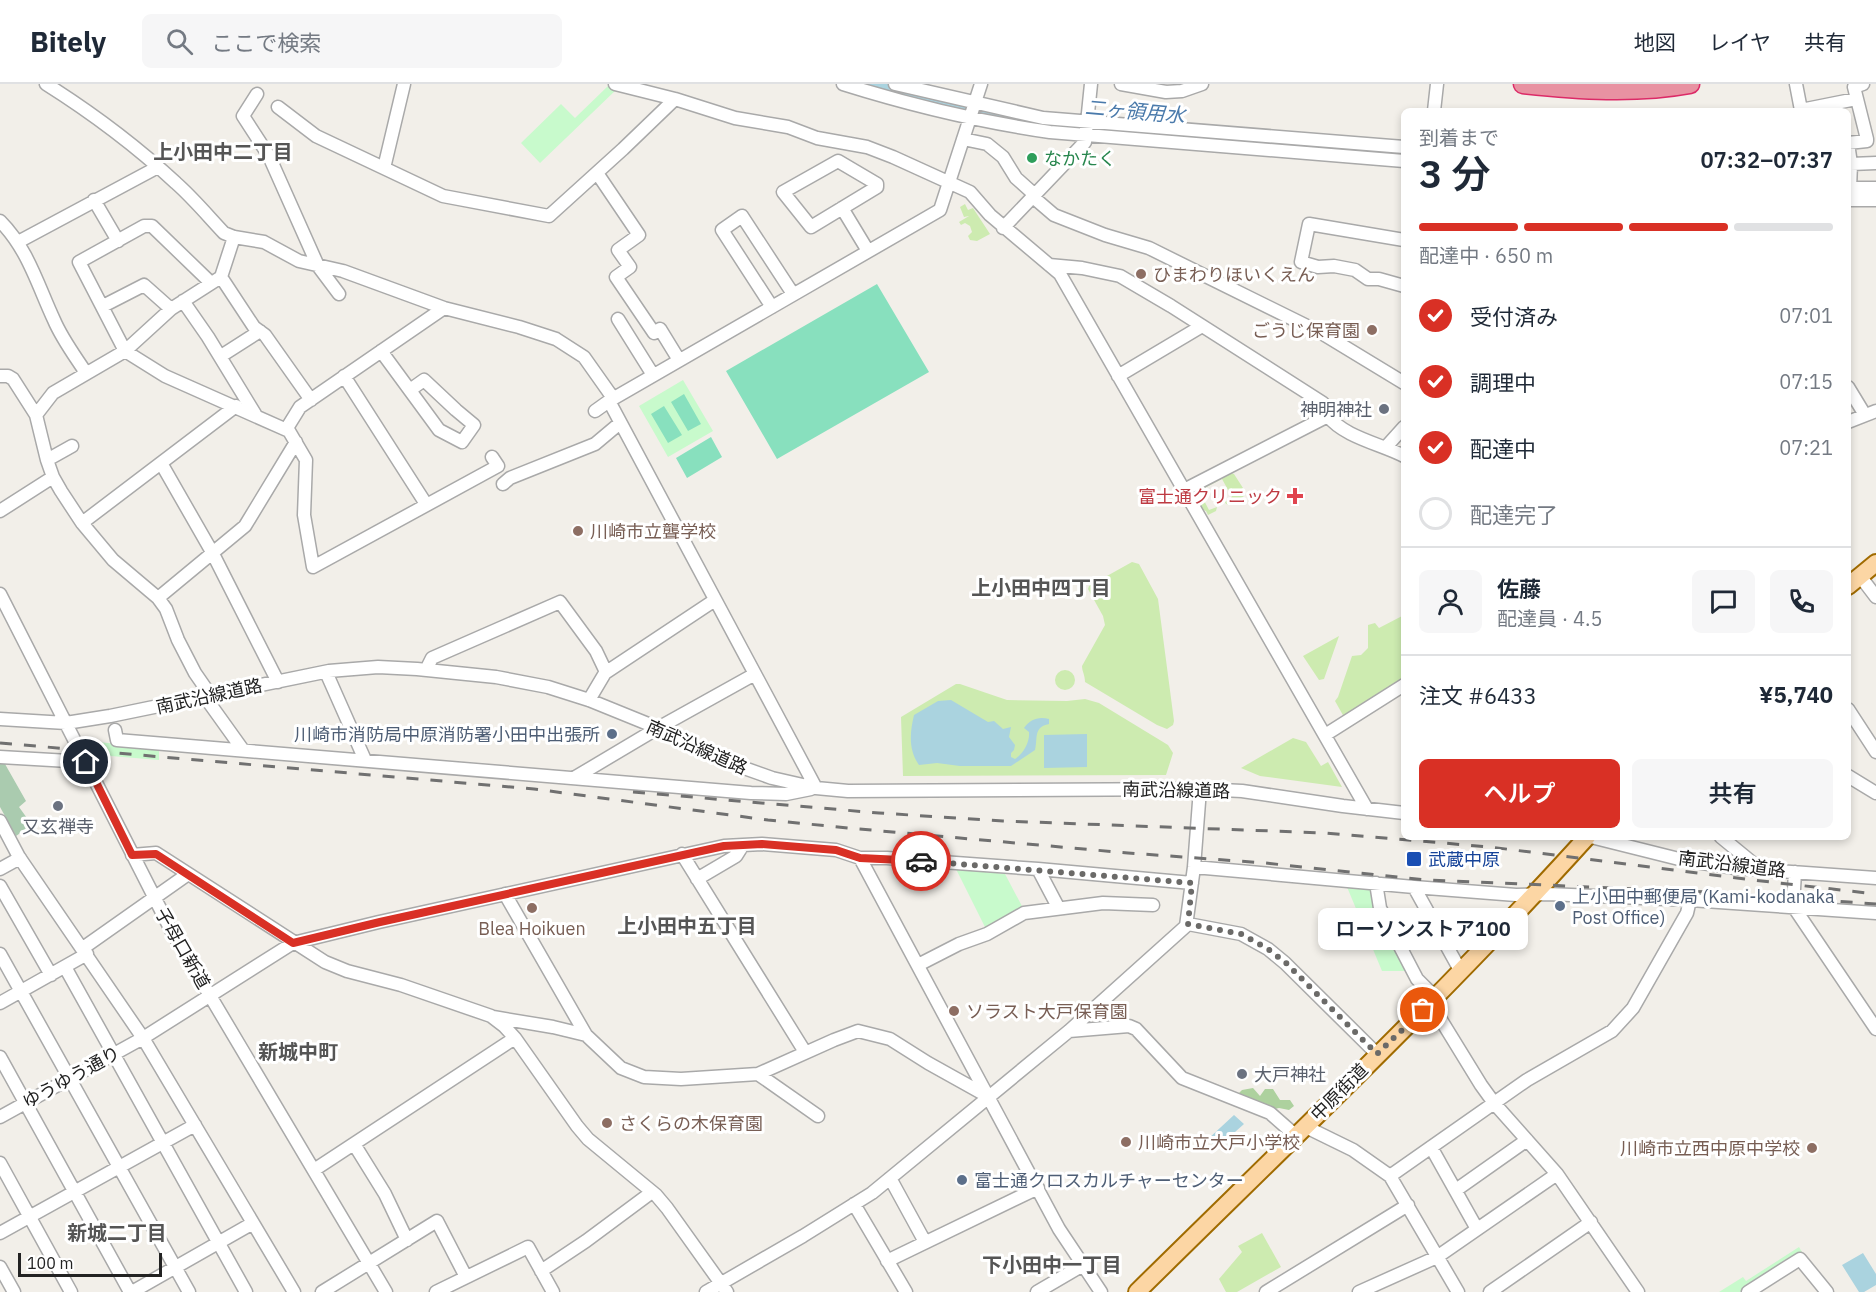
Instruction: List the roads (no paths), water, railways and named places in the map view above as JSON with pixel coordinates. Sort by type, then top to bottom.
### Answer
[{"type":"highway","points":[[1531,84],[1608,89],[1658,88],[1690,84]]},
{"type":"main road","points":[[1854,581],[1876,563]]},
{"type":"main road","name":"中原街道","points":[[1137,1292],[1432,1000],[1586,840]]},
{"type":"street","points":[[46,84],[77,104],[158,167],[177,183],[224,233],[264,242],[299,261],[343,271],[444,308],[556,339],[584,357],[611,399],[620,423],[816,788],[786,794],[751,793],[117,740],[115,730]]},
{"type":"street","points":[[384,168],[404,84]]},
{"type":"street","points":[[615,84],[675,99],[735,118],[788,127],[817,138],[867,147],[949,182],[970,192],[1003,228],[1060,274],[1367,809]]},
{"type":"street","points":[[843,84],[881,96],[1023,128],[1086,136],[1401,161]]},
{"type":"street","points":[[895,84],[1043,118],[1401,147]]},
{"type":"street","points":[[595,411],[611,399],[940,210],[981,84]]},
{"type":"street","points":[[1003,228],[1085,142],[1092,84]]},
{"type":"street","points":[[1121,84],[1166,92],[1182,91],[1202,84]]},
{"type":"street","points":[[1434,108],[1437,84]]},
{"type":"street","points":[[1796,84],[1801,108]]},
{"type":"street","points":[[1851,143],[1868,139],[1854,87],[1863,84]]},
{"type":"street","points":[[257,94],[243,116],[269,156],[318,266],[339,294]]},
{"type":"street","points":[[278,107],[316,136],[443,196],[549,216],[675,99]]},
{"type":"street","points":[[1811,108],[1856,99]]},
{"type":"street","points":[[963,138],[987,144],[1003,157],[1016,178],[1054,215],[1105,236],[1149,248],[1325,335],[1401,381]]},
{"type":"street","points":[[838,161],[877,184],[877,187],[842,208],[811,227],[783,192],[838,161]]},
{"type":"street","points":[[1851,164],[1876,163]]},
{"type":"street","points":[[18,242],[158,167]]},
{"type":"street","points":[[597,173],[639,235],[618,250],[630,267],[616,277],[654,333],[660,329],[679,360]]},
{"type":"street","points":[[1851,192],[1876,188]]},
{"type":"street","points":[[1851,193],[1876,200]]},
{"type":"street","points":[[94,200],[118,241]]},
{"type":"street","points":[[842,208],[868,251]]},
{"type":"street","points":[[772,307],[722,230],[742,216],[793,294]]},
{"type":"street","points":[[0,221],[18,242],[33,270],[55,322],[86,373]]},
{"type":"street","points":[[1401,239],[1309,224],[1301,262],[1318,267],[1334,266],[1355,270],[1368,279],[1379,279],[1401,285]]},
{"type":"street","points":[[311,400],[266,334],[254,327],[215,280],[152,226],[144,226],[79,262],[104,306],[125,351],[165,376],[287,428],[306,460],[304,515],[313,567],[498,466],[492,457]]},
{"type":"street","points":[[36,415],[53,393],[125,351],[171,309],[215,280],[234,237]]},
{"type":"street","points":[[1049,266],[1082,268],[1120,276],[1323,403],[1328,416],[1351,434],[1401,454]]},
{"type":"street","points":[[104,306],[144,285],[171,309]]},
{"type":"street","points":[[183,301],[221,356],[255,414]]},
{"type":"street","points":[[287,428],[300,407],[444,308]]},
{"type":"street","points":[[618,319],[653,375]]},
{"type":"street","points":[[1118,376],[1202,326]]},
{"type":"street","points":[[221,356],[260,331]]},
{"type":"street","points":[[381,351],[410,390],[439,429],[462,442],[474,424],[424,380],[410,390]]},
{"type":"street","points":[[0,376],[13,379],[36,415],[46,460],[53,477],[82,523],[113,560],[158,598],[195,673],[243,750]]},
{"type":"street","points":[[344,376],[426,504]]},
{"type":"street","points":[[1851,390],[1871,413],[1851,421]]},
{"type":"street","points":[[82,523],[236,406]]},
{"type":"street","points":[[1184,490],[1328,416]]},
{"type":"street","points":[[503,484],[510,478],[595,444],[620,423]]},
{"type":"street","points":[[1386,447],[1401,430]]},
{"type":"street","points":[[158,598],[245,526],[296,442]]},
{"type":"street","points":[[46,460],[72,446]]},
{"type":"street","points":[[161,463],[212,552],[278,682]]},
{"type":"street","points":[[0,511],[53,477]]},
{"type":"street","points":[[1854,581],[1876,597]]},
{"type":"street","name":"子母口新道","points":[[0,594],[154,898],[386,1292]]},
{"type":"street","points":[[589,700],[606,672],[715,600]]},
{"type":"street","points":[[426,670],[432,658],[560,602],[596,651],[606,672]]},
{"type":"street","name":"南武沿線道路","points":[[0,719],[66,723],[326,672],[378,667],[426,670],[496,677],[548,687],[589,700],[657,728],[730,763],[772,778],[816,788],[848,791],[1200,789],[1242,791],[1401,813]]},
{"type":"street","points":[[326,672],[365,760]]},
{"type":"street","points":[[574,778],[657,728],[755,674]]},
{"type":"street","points":[[1326,735],[1401,687]]},
{"type":"street","points":[[1851,714],[1876,752]]},
{"type":"street","points":[[0,757],[86,762]]},
{"type":"street","points":[[1851,778],[1876,793]]},
{"type":"street","points":[[706,1292],[724,1288],[890,1178],[1069,1031],[1188,924],[1200,789]]},
{"type":"street","points":[[0,821],[20,858],[143,1038],[294,1292]]},
{"type":"street","name":"南武沿線道路","points":[[1601,840],[1683,860],[1735,868],[1876,879]]},
{"type":"street","points":[[1724,840],[1760,869]]},
{"type":"street","name":"ゆうゆう通り","points":[[0,1117],[143,1038],[293,943],[682,854],[724,846],[762,844],[836,850],[860,858],[1038,869],[1192,883]]},
{"type":"street","points":[[697,879],[736,856],[743,845]]},
{"type":"street","points":[[132,855],[156,854],[293,943],[325,962],[347,971],[401,985],[492,1016],[586,1035]]},
{"type":"street","points":[[682,854],[805,1052]]},
{"type":"street","points":[[0,869],[20,858]]},
{"type":"street","points":[[860,858],[1059,1229],[1101,1292]]},
{"type":"street","points":[[1194,867],[1534,896],[1547,894],[1690,900],[1876,913]]},
{"type":"street","points":[[1038,869],[1058,908]]},
{"type":"street","points":[[1795,872],[1793,906],[1876,1029]]},
{"type":"street","points":[[0,1003],[65,967],[188,874]]},
{"type":"street","points":[[1377,883],[1380,908],[1417,979],[1494,1103],[1557,1174],[1638,1292]]},
{"type":"street","points":[[0,886],[51,975]]},
{"type":"street","points":[[1414,887],[1460,970]]},
{"type":"street","points":[[506,894],[586,1035],[621,1068],[644,1077],[681,1079],[758,1074],[858,1031],[890,1039],[989,1097]]},
{"type":"street","points":[[1390,1176],[1536,1075],[1612,1031],[1633,1008],[1687,914],[1690,900]]},
{"type":"street","points":[[918,965],[959,944],[987,934],[1024,913],[1103,903],[1153,905]]},
{"type":"street","points":[[1188,924],[1241,934],[1268,949],[1286,963],[1377,1054]]},
{"type":"street","points":[[0,954],[189,1292]]},
{"type":"street","points":[[65,967],[246,1292]]},
{"type":"street","points":[[492,1016],[515,1038],[588,1139],[668,1208],[724,1288]]},
{"type":"street","points":[[1069,1031],[1129,1026],[1136,1029],[1182,1078],[1270,1113],[1300,1131],[1353,1150],[1390,1176],[1458,1292]]},
{"type":"street","points":[[314,1170],[515,1038]]},
{"type":"street","points":[[0,1057],[131,1292],[253,1223]]},
{"type":"street","points":[[758,1074],[818,1116]]},
{"type":"street","points":[[0,1233],[195,1125]]},
{"type":"street","points":[[1456,1190],[1527,1140]]},
{"type":"street","points":[[354,1144],[385,1194],[407,1240]]},
{"type":"street","points":[[1431,1147],[1478,1229]]},
{"type":"street","points":[[0,1163],[71,1292]]},
{"type":"street","points":[[1359,1292],[1437,1257],[1557,1174]]},
{"type":"street","points":[[890,1178],[925,1242]]},
{"type":"street","points":[[887,1261],[1038,1188]]},
{"type":"street","points":[[541,1271],[601,1231],[652,1192]]},
{"type":"street","points":[[854,1204],[906,1292]]},
{"type":"street","points":[[1266,1292],[1408,1205]]},
{"type":"street","points":[[322,1292],[437,1221],[466,1277]]},
{"type":"street","points":[[1490,1292],[1591,1222]]},
{"type":"street","points":[[436,1292],[528,1247],[553,1292]]},
{"type":"street","points":[[1748,1292],[1800,1259],[1827,1292]]},
{"type":"street","points":[[1037,1292],[1083,1265]]},
{"type":"street","points":[[0,1267],[8,1289]]},
{"type":"water","points":[[951,700],[988,722],[994,721],[1003,729],[1011,727],[1009,737],[1015,745],[1011,757],[1015,759],[1027,744],[1029,732],[1024,728],[1026,725],[1032,720],[1042,718],[1049,719],[1049,724],[1038,730],[1035,750],[1011,766],[960,766],[937,763],[919,765],[913,753],[911,741],[914,715],[938,701]]},
{"type":"water","points":[[1087,734],[1087,767],[1044,768],[1044,735]]},
{"type":"water","points":[[1234,1115],[1244,1124],[1217,1148],[1208,1139]]},
{"type":"water","points":[[1863,1253],[1876,1274],[1876,1285],[1864,1292],[1859,1292],[1842,1265]]},
{"type":"waterway","name":"二ヶ領用水","points":[[866,84],[981,112],[1051,125],[1401,154]]},
{"type":"railway","points":[[0,743],[534,789],[768,820],[1128,853],[1265,863],[1426,880],[1710,892],[1876,904]]},
{"type":"railway","points":[[633,792],[1003,821],[1325,833],[1401,839]]},
{"type":"railway","points":[[1408,840],[1490,847],[1876,894]]},
{"type":"place","name":"なかたく","points":[[1032,158]]},
{"type":"place","name":"ひまわりほいくえん","points":[[1141,274]]},
{"type":"place","name":"ごうじ保育園","points":[[1372,330]]},
{"type":"place","name":"神明神社","points":[[1384,409]]},
{"type":"place","name":"富士通クリニック","points":[[1295,496]]},
{"type":"place","name":"川崎市立聾学校","points":[[578,531]]},
{"type":"place","name":"川崎市消防局中原消防署小田中出張所","points":[[612,734]]},
{"type":"place","name":"又玄禅寺","points":[[58,806]]},
{"type":"place","name":"武蔵中原","points":[[1414,859]]},
{"type":"place","name":"上小田中郵便局 (Kami-kodanaka Post Office)","points":[[1560,906]]},
{"type":"place","name":"Blea Hoikuen","points":[[532,908]]},
{"type":"place","name":"ローソンストア100","points":[[1423,1010]]},
{"type":"place","name":"ソラスト大戸保育園","points":[[954,1011]]},
{"type":"place","name":"大戸神社","points":[[1242,1074]]},
{"type":"place","name":"さくらの木保育園","points":[[607,1123]]},
{"type":"place","name":"川崎市立大戸小学校","points":[[1126,1142]]},
{"type":"place","name":"川崎市立西中原中学校","points":[[1812,1148]]},
{"type":"place","name":"富士通クロスカルチャーセンター","points":[[962,1180]]},
{"type":"district","name":"上小田中二丁目","points":[[223,151]]},
{"type":"district","name":"上小田中四丁目","points":[[1041,587]]},
{"type":"district","name":"上小田中五丁目","points":[[687,925]]},
{"type":"district","name":"新城中町","points":[[298,1051]]},
{"type":"district","name":"新城二丁目","points":[[117,1232]]},
{"type":"district","name":"下小田中一丁目","points":[[1052,1264]]}]
